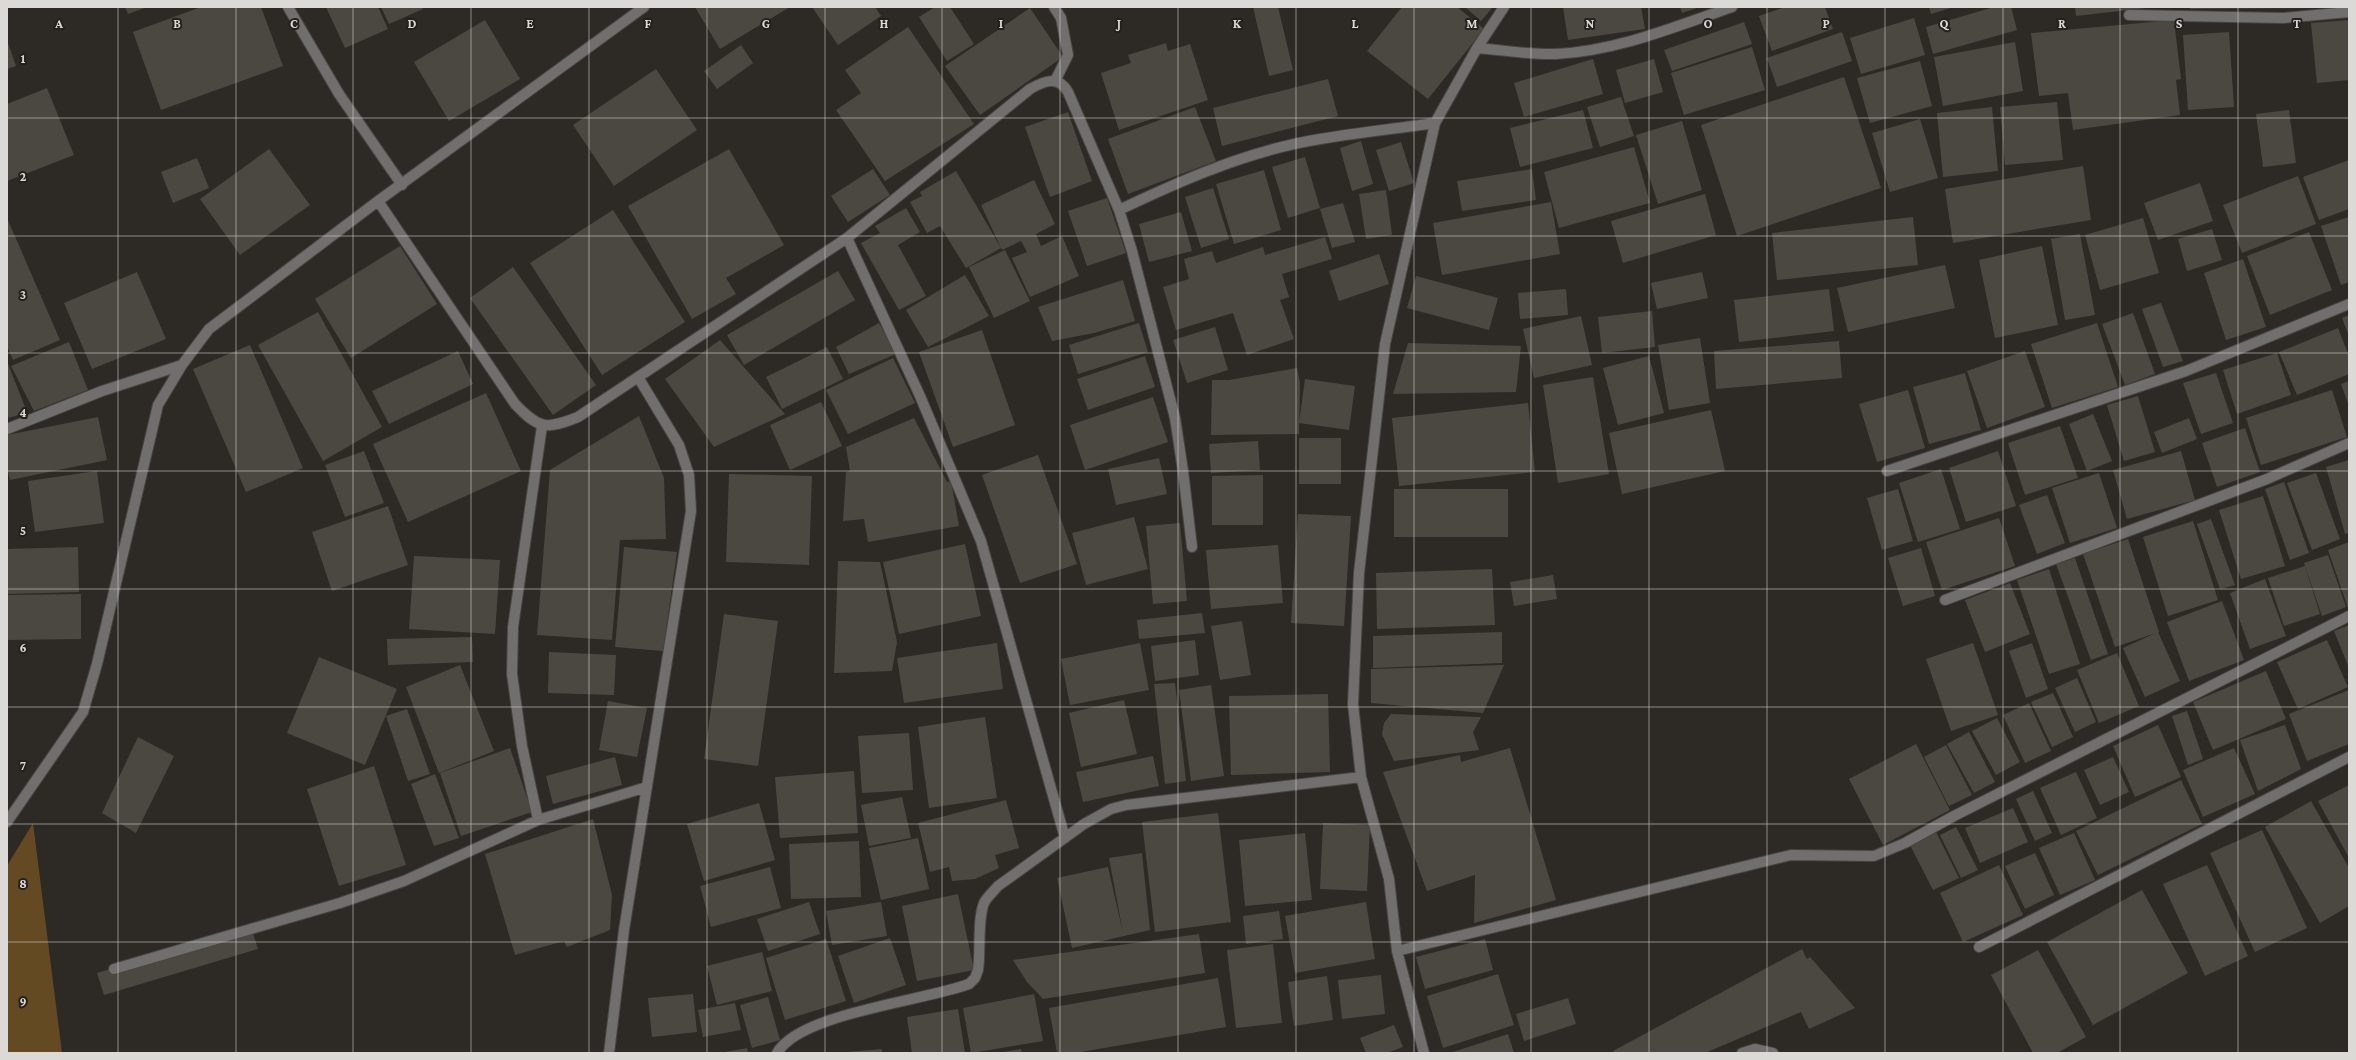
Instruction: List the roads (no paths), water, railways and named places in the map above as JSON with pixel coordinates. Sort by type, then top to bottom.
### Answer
[{"type":"street","points":[[288,7],[339,94],[402,185]]},
{"type":"street","points":[[7,822],[83,712],[97,664],[158,405],[182,365],[209,329],[378,201],[402,185],[644,7]]},
{"type":"street","points":[[1054,7],[1061,18],[1068,55],[1055,81]]},
{"type":"street","points":[[1424,1053],[1397,951],[1389,879],[1361,777],[1353,704],[1359,574],[1386,336],[1435,123],[1477,48],[1504,7]]},
{"type":"street","points":[[1477,48],[1555,54],[1587,50],[1630,42],[1732,7]]},
{"type":"street","points":[[2129,15],[2283,18],[2349,12]]},
{"type":"street","points":[[378,201],[515,404],[528,417],[542,426],[559,425],[578,417],[847,238],[1030,89],[1044,81],[1055,81],[1064,85],[1068,92],[1119,210],[1132,251],[1174,418],[1183,471],[1192,547]]},
{"type":"street","points":[[1119,210],[1188,178],[1234,160],[1295,144],[1435,123]]},
{"type":"street","points":[[847,238],[920,396],[981,541],[1065,838]]},
{"type":"street","points":[[1887,471],[2186,371],[2349,304]]},
{"type":"street","points":[[7,429],[102,392],[182,365]]},
{"type":"street","points":[[609,1053],[624,930],[691,511],[689,475],[679,445],[638,376]]},
{"type":"street","points":[[538,820],[522,746],[512,674],[513,627],[542,426]]},
{"type":"street","points":[[1945,600],[2230,493],[2349,443]]},
{"type":"street","points":[[1397,951],[1791,855],[1874,856],[1905,843],[1954,816],[2349,616]]},
{"type":"street","points":[[1979,947],[2349,757]]},
{"type":"street","points":[[777,1053],[796,1035],[828,1020],[968,984],[975,978],[978,970],[984,903],[998,886],[1098,816],[1126,805],[1361,777]]},
{"type":"street","points":[[114,969],[354,898],[404,880],[538,820],[647,787]]},
{"type":"street","points":[[1742,1053],[1755,1049],[1773,1053]]}]
